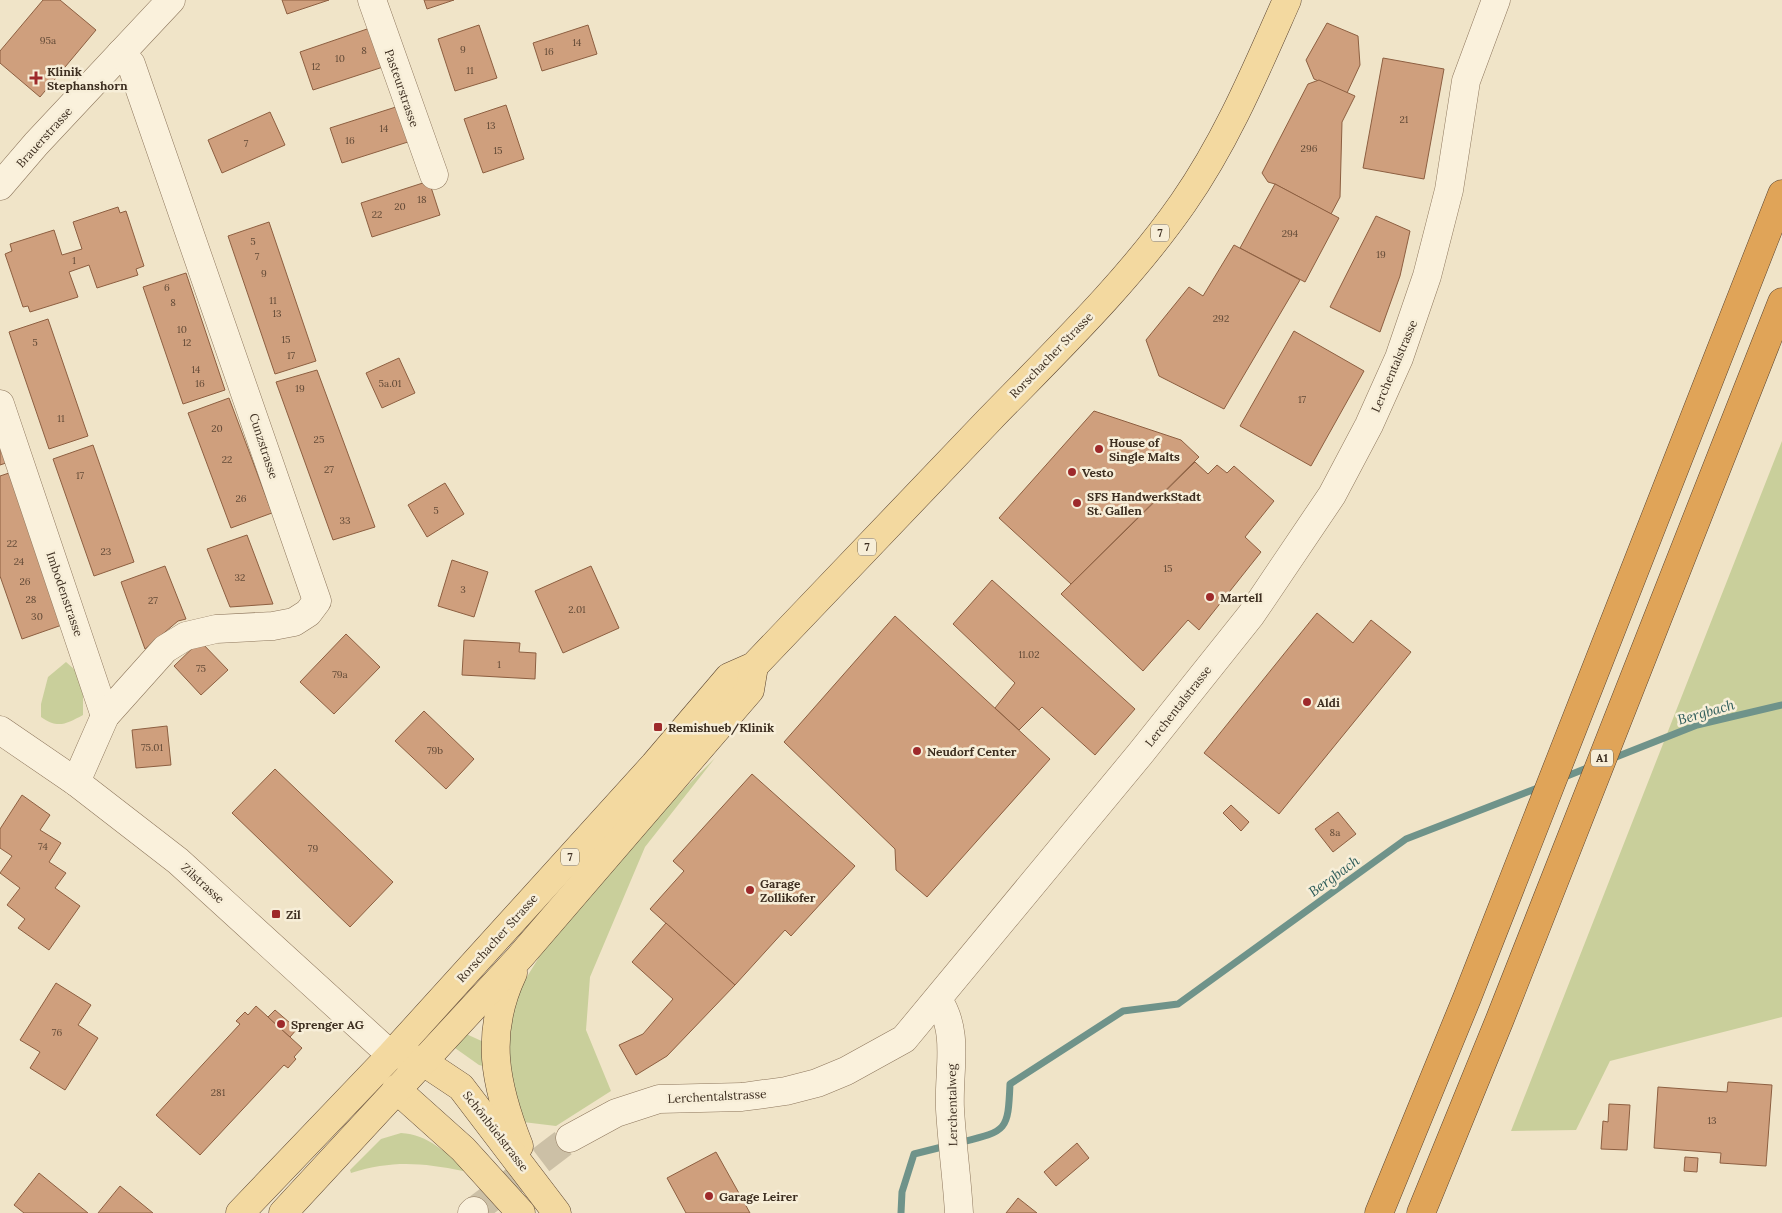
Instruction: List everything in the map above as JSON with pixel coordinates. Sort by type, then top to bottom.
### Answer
[{"type":"highway","points":[[1379,1213],[1474,979],[1782,194]]},
{"type":"highway","name":"A1","points":[[1421,1213],[1500,1019],[1782,302]]},
{"type":"main road","name":"Rorschacher Strasse","points":[[240,1213],[391,1055],[654,765],[729,677],[754,666],[1051,357],[1139,260],[1182,204],[1212,158],[1242,102],[1287,0]]},
{"type":"main road","name":"7","points":[[283,1213],[520,957],[750,690],[754,666]]},
{"type":"main road","points":[[520,957],[504,992],[496,1037],[496,1075],[506,1113],[532,1177]]},
{"type":"main road","points":[[422,1061],[391,1055],[396,1089],[462,1148],[521,1213]]},
{"type":"main road","name":"Schönbüelstrasse","points":[[422,1061],[461,1087],[532,1177],[557,1213]]},
{"type":"street","name":"Brauerstrasse","points":[[0,186],[171,0]]},
{"type":"street","name":"Pasteurstrasse","points":[[372,0],[434,176]]},
{"type":"street","name":"Lerchentalstrasse","points":[[570,1138],[616,1113],[659,1099],[742,1096],[786,1091],[817,1083],[846,1071],[904,1039],[1140,754],[1251,615],[1327,502],[1350,462],[1399,358],[1414,318],[1449,190],[1466,81],[1496,0]]},
{"type":"street","name":"Cunzstrasse","points":[[105,716],[164,649],[186,636],[216,629],[272,626],[294,622],[308,613],[317,602],[131,64],[121,53]]},
{"type":"street","name":"Imbodenstrasse","points":[[0,404],[105,716]]},
{"type":"street","points":[[76,782],[105,716]]},
{"type":"street","name":"Zilstrasse","points":[[0,730],[76,782],[178,861],[391,1055]]},
{"type":"street","name":"Lerchentalweg","points":[[938,1000],[948,1014],[951,1032],[950,1106],[959,1213]]},
{"type":"green space","points":[[1782,441],[1782,1017],[1610,1061],[1576,1130],[1511,1131]]},
{"type":"green space","points":[[66,662],[83,677],[83,715],[67,723],[57,724],[41,717],[41,704],[48,677]]},
{"type":"green space","points":[[715,758],[645,847],[590,977],[586,1030],[611,1091],[556,1126],[523,1122],[503,1053],[515,996],[546,946],[610,863]]},
{"type":"green space","points":[[464,1033],[486,1043],[483,1066],[455,1048]]},
{"type":"green space","points":[[401,1133],[420,1137],[437,1146],[467,1170],[407,1164],[380,1166],[351,1173],[350,1170],[381,1139]]},
{"type":"building","points":[[43,0],[60,0],[96,30],[40,97],[0,63],[0,51]]},
{"type":"building","points":[[282,0],[329,0],[287,14]]},
{"type":"building","points":[[424,0],[454,0],[427,9]]},
{"type":"building","points":[[1327,23],[1358,36],[1360,65],[1347,93],[1314,79],[1306,60]]},
{"type":"building","points":[[479,25],[497,78],[455,91],[438,39]]},
{"type":"building","points":[[588,25],[597,54],[542,71],[533,43]]},
{"type":"building","points":[[370,28],[383,67],[313,90],[300,52]]},
{"type":"building","points":[[1383,58],[1444,69],[1424,179],[1363,168]]},
{"type":"building","points":[[1319,80],[1355,96],[1342,122],[1340,197],[1331,214],[1268,182],[1262,173],[1308,84]]},
{"type":"building","points":[[506,105],[524,159],[483,173],[464,119]]},
{"type":"building","points":[[399,106],[411,141],[342,163],[330,128]]},
{"type":"building","points":[[270,112],[285,145],[222,173],[208,140]]},
{"type":"building","points":[[429,181],[440,215],[372,237],[361,203]]},
{"type":"building","points":[[1275,184],[1339,218],[1305,282],[1240,248]]},
{"type":"building","points":[[118,207],[120,213],[126,211],[144,266],[136,269],[138,275],[97,288],[89,265],[69,272],[78,297],[30,312],[28,306],[23,307],[5,254],[12,251],[10,244],[54,230],[62,255],[82,249],[73,222]]},
{"type":"building","points":[[1376,216],[1410,231],[1400,276],[1380,332],[1330,307]]},
{"type":"building","points":[[269,222],[316,361],[275,374],[228,236]]},
{"type":"building","points":[[1234,245],[1300,280],[1224,409],[1159,376],[1146,340],[1189,287],[1203,296]]},
{"type":"building","points":[[186,273],[225,390],[183,404],[143,287]]},
{"type":"building","points":[[48,319],[88,436],[49,449],[9,332]]},
{"type":"building","points":[[1294,331],[1364,371],[1311,466],[1240,426]]},
{"type":"building","points":[[399,358],[415,393],[382,408],[366,373]]},
{"type":"building","points":[[317,370],[375,527],[333,540],[276,382]]},
{"type":"building","points":[[229,398],[272,513],[231,528],[188,413]]},
{"type":"building","points":[[1094,411],[1181,440],[1199,457],[1071,584],[999,518]]},
{"type":"building","points":[[93,445],[134,562],[94,576],[53,459]]},
{"type":"building","points":[[0,446],[6,463],[0,465]]},
{"type":"building","points":[[1195,462],[1208,474],[1217,465],[1227,473],[1234,466],[1274,501],[1245,537],[1261,552],[1199,630],[1188,620],[1143,671],[1061,594]]},
{"type":"building","points":[[9,473],[62,625],[22,639],[0,576],[0,476]]},
{"type":"building","points":[[445,483],[464,514],[427,537],[408,505]]},
{"type":"building","points":[[247,535],[273,604],[230,607],[207,549]]},
{"type":"building","points":[[452,560],[488,572],[474,617],[438,606]]},
{"type":"building","points":[[165,566],[186,619],[178,621],[145,649],[121,582]]},
{"type":"building","points":[[591,566],[619,628],[563,653],[535,591]]},
{"type":"building","points":[[992,580],[1135,709],[1095,755],[1042,707],[1019,730],[995,708],[1015,683],[953,624]]},
{"type":"building","name":"Aldi","points":[[1317,613],[1353,643],[1371,620],[1411,652],[1279,814],[1204,753]]},
{"type":"building","name":"Neudorf Center","points":[[895,616],[1050,759],[927,897],[896,870],[895,849],[784,742]]},
{"type":"building","points":[[346,634],[380,667],[334,714],[300,682]]},
{"type":"building","points":[[464,640],[520,643],[519,652],[536,653],[535,679],[462,675]]},
{"type":"building","points":[[200,641],[228,670],[201,695],[174,666]]},
{"type":"building","points":[[424,711],[474,759],[446,789],[395,741]]},
{"type":"building","points":[[167,726],[171,765],[136,768],[132,730]]},
{"type":"building","points":[[275,769],[393,882],[350,927],[232,813]]},
{"type":"building","name":"Garage Zollikofer","points":[[752,774],[855,866],[791,936],[785,930],[735,985],[650,909],[684,871],[673,861]]},
{"type":"building","points":[[22,795],[50,815],[40,830],[61,843],[49,862],[66,873],[55,888],[80,906],[49,950],[18,928],[25,919],[7,905],[20,888],[0,873],[12,856],[0,848],[0,829]]},
{"type":"building","points":[[1231,805],[1249,822],[1241,831],[1223,813]]},
{"type":"building","points":[[1338,812],[1356,834],[1333,852],[1315,829]]},
{"type":"building","points":[[666,923],[735,985],[667,1056],[636,1075],[619,1045],[643,1034],[673,999],[632,962]]},
{"type":"building","points":[[56,983],[91,1005],[78,1025],[98,1038],[65,1090],[30,1068],[40,1052],[20,1040]]},
{"type":"building","points":[[256,1006],[302,1048],[288,1068],[284,1065],[200,1155],[156,1115],[240,1024],[236,1021],[245,1012],[248,1015]]},
{"type":"building","points":[[275,1010],[297,1029],[290,1037],[268,1017]]},
{"type":"building","points":[[1728,1082],[1772,1085],[1766,1166],[1720,1163],[1721,1153],[1654,1148],[1658,1087],[1727,1092]]},
{"type":"building","points":[[1609,1104],[1630,1105],[1627,1150],[1601,1149],[1603,1121],[1608,1122]]},
{"type":"building","points":[[1077,1143],[1089,1158],[1056,1186],[1044,1172]]},
{"type":"building","name":"Garage Leirer","points":[[716,1152],[750,1213],[686,1213],[667,1178]]},
{"type":"building","points":[[1685,1157],[1698,1158],[1697,1172],[1684,1171]]},
{"type":"building","points":[[39,1173],[88,1213],[24,1213],[14,1205]]},
{"type":"building","points":[[120,1186],[153,1213],[98,1213]]},
{"type":"building","points":[[1018,1198],[1037,1213],[1006,1213]]},
{"type":"waterway","name":"Bergbach","points":[[1611,759],[1697,725],[1782,705]]},
{"type":"waterway","name":"Bergbach","points":[[1562,778],[1592,766]]},
{"type":"waterway","name":"Bergbach","points":[[962,1142],[988,1135],[1002,1126],[1008,1111],[1010,1084],[1123,1011],[1178,1004],[1406,839],[1543,786]]},
{"type":"waterway","name":"Bergbach","points":[[901,1213],[902,1192],[914,1154],[942,1147]]},
{"type":"tunnel","points":[[474,1211],[570,1138]]},
{"type":"place","name":"Klinik Stephanshorn","points":[[36,78]]},
{"type":"place","name":"House of Single Malts","points":[[1099,449]]},
{"type":"place","name":"Vesto","points":[[1072,472]]},
{"type":"place","name":"SFS HandwerkStadt St. Gallen","points":[[1077,503]]},
{"type":"place","name":"Martell","points":[[1210,597]]},
{"type":"place","name":"Aldi","points":[[1307,702]]},
{"type":"place","name":"Remishueb/Klinik","points":[[658,727]]},
{"type":"place","name":"Neudorf Center","points":[[917,751]]},
{"type":"place","name":"Garage Zollikofer","points":[[750,890]]},
{"type":"place","name":"Zil","points":[[276,914]]},
{"type":"place","name":"Sprenger AG","points":[[281,1024]]},
{"type":"place","name":"Garage Leirer","points":[[709,1196]]}]
